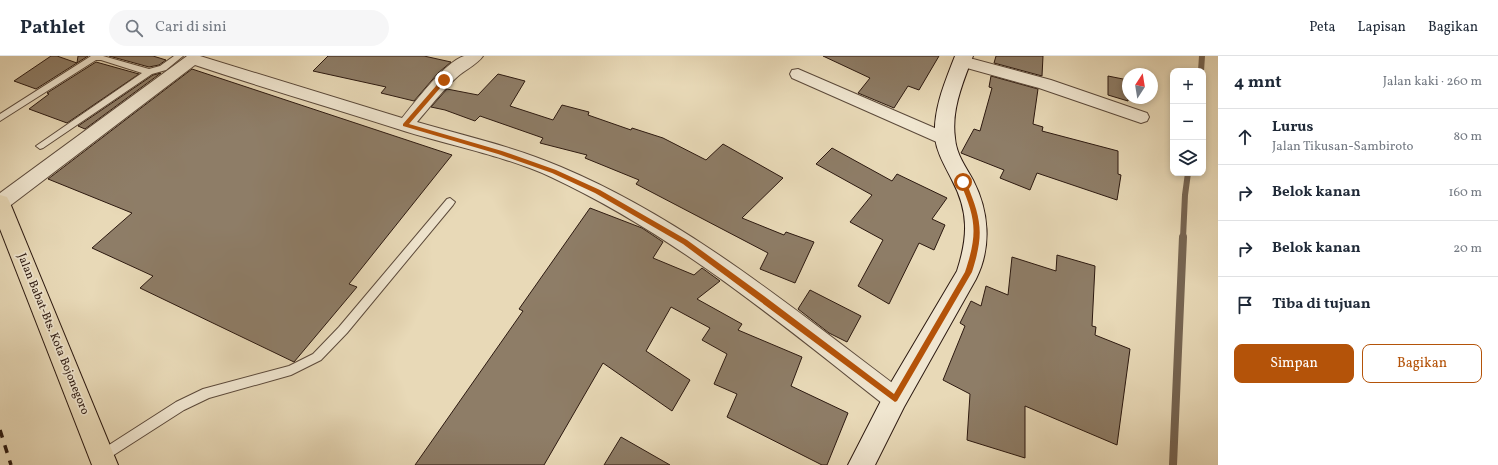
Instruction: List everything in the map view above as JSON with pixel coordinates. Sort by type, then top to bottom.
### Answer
[{"type":"highway","name":"Jalan Babat-Bts. Kota Bojonegoro","points":[[0,203],[104,461]]},
{"type":"street","points":[[405,125],[444,80],[457,68],[475,56]]},
{"type":"street","points":[[0,203],[189,57],[268,84],[500,152],[548,169],[598,191],[685,242],[762,298],[895,399]]},
{"type":"street","points":[[861,465],[895,399],[968,272],[975,251],[978,228],[972,204],[952,162],[945,139],[945,115],[948,101],[963,59],[1046,84],[1140,117]]},
{"type":"street","points":[[798,74],[945,139]]},
{"type":"lane","points":[[40,146],[149,72],[189,57]]},
{"type":"lane","points":[[0,118],[94,58],[101,58],[149,72]]},
{"type":"lane","points":[[104,461],[180,406],[206,393],[291,370],[317,357],[343,330],[450,202]]},
{"type":"building","points":[[51,56],[57,56],[77,63],[36,89],[14,81]]},
{"type":"building","points":[[78,56],[88,56],[77,63]]},
{"type":"building","points":[[109,56],[153,56],[166,60],[159,65],[149,67]]},
{"type":"building","points":[[328,56],[424,56],[451,62],[438,73],[414,101],[381,93],[386,87],[313,71]]},
{"type":"building","points":[[823,56],[939,56],[919,90],[908,86],[894,108],[858,93],[870,78]]},
{"type":"building","points":[[996,56],[1043,56],[1042,76],[994,63]]},
{"type":"building","points":[[96,62],[139,74],[67,123],[29,109],[49,94],[47,93]]},
{"type":"building","points":[[192,69],[452,155],[349,284],[357,287],[294,362],[140,288],[153,276],[92,248],[132,213],[48,179]]},
{"type":"building","points":[[161,73],[85,129],[78,126],[153,75]]},
{"type":"building","points":[[498,74],[525,81],[510,106],[553,120],[562,105],[589,112],[588,115],[631,130],[632,128],[663,138],[706,160],[723,144],[783,178],[742,218],[784,235],[786,232],[814,242],[795,283],[760,269],[768,253],[636,184],[639,180],[585,158],[587,155],[540,143],[543,138],[480,116],[475,121],[445,110],[431,107],[447,89],[478,95]]},
{"type":"building","points":[[991,76],[1038,89],[1033,124],[1043,127],[1042,131],[1118,151],[1118,174],[1121,175],[1117,200],[1037,173],[1030,190],[1000,178],[1004,170],[961,153],[974,129],[980,131],[992,88],[989,87]]},
{"type":"building","points":[[1108,76],[1122,79],[1122,99],[1108,95]]},
{"type":"building","points":[[832,148],[892,181],[897,174],[947,198],[932,219],[945,225],[934,250],[919,243],[889,304],[858,286],[883,240],[850,222],[872,195],[816,164]]},
{"type":"building","points":[[590,208],[642,228],[663,242],[653,258],[694,275],[702,268],[720,281],[697,299],[742,324],[738,330],[802,357],[791,386],[848,413],[827,465],[822,465],[727,417],[737,394],[714,384],[727,354],[702,340],[710,328],[671,307],[646,351],[690,380],[672,411],[603,363],[544,465],[415,465],[523,311],[519,309]]},
{"type":"building","points":[[1057,255],[1095,266],[1092,326],[1096,327],[1095,335],[1130,349],[1117,445],[1025,406],[1025,458],[967,440],[970,394],[943,380],[965,326],[960,323],[971,301],[981,306],[986,286],[1008,295],[1012,257],[1056,271]]},
{"type":"building","points":[[810,290],[861,316],[847,342],[829,333],[798,309]]},
{"type":"building","points":[[621,437],[670,465],[604,465]]},
{"type":"waterway","points":[[1201,68],[1202,56]]},
{"type":"waterway","points":[[1183,238],[1188,176]]},
{"type":"waterway","points":[[1173,465],[1183,237]]},
{"type":"railway","points":[[0,430],[11,465]]},
{"type":"route","points":[[444,80],[405,125],[500,152],[554,171],[598,191],[685,242],[762,298],[895,399],[968,272],[975,251],[978,228],[972,204],[963,182]]}]
